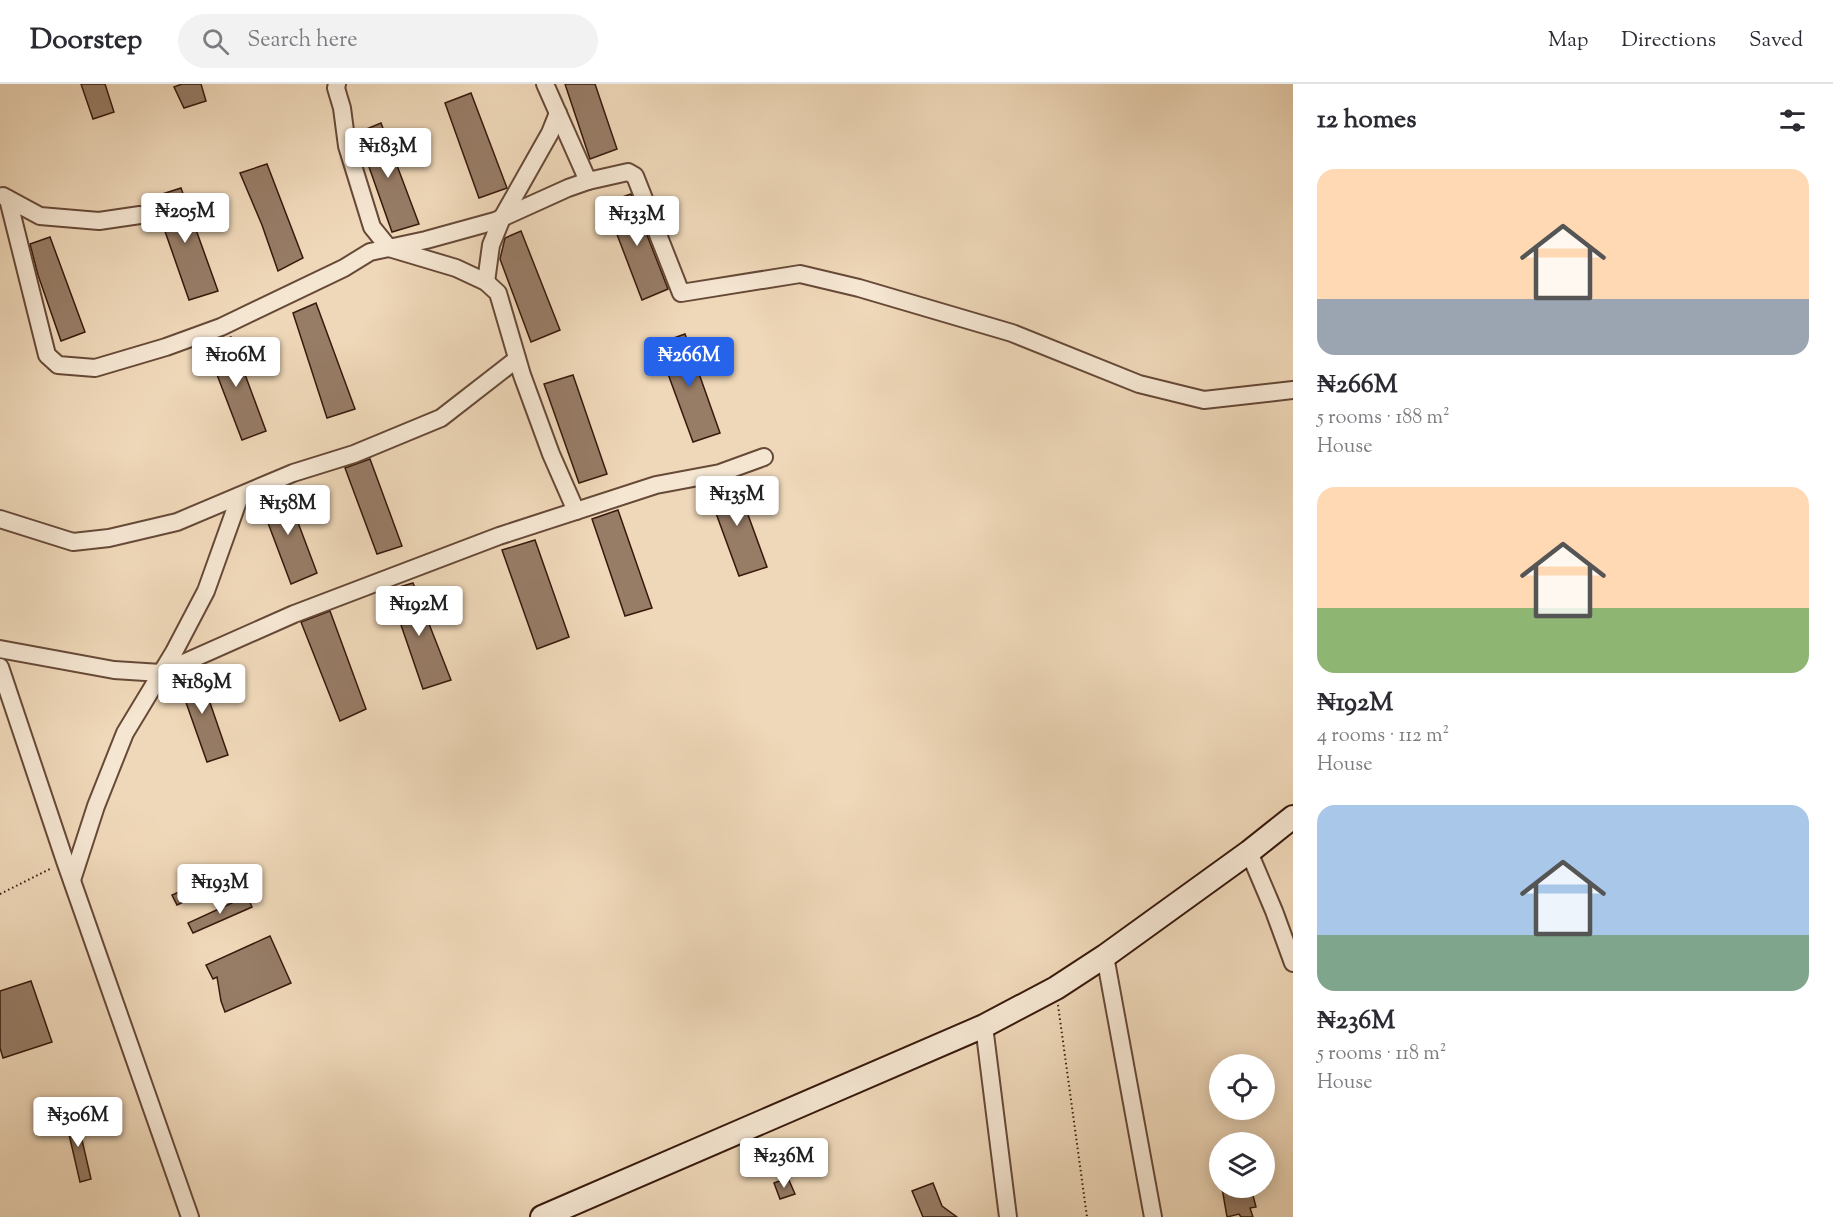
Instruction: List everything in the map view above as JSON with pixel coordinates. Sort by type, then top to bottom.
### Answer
[{"type":"main road","points":[[542,1217],[984,1026],[1056,988],[1105,956],[1249,852],[1293,817]]},
{"type":"street","points":[[545,84],[588,182]]},
{"type":"street","points":[[334,85],[342,108],[347,146],[372,227],[389,248],[456,268],[486,282],[498,293],[517,359],[551,454],[576,511]]},
{"type":"street","points":[[486,282],[491,245],[502,218],[550,133],[558,113]]},
{"type":"street","points":[[4,196],[47,355],[58,365],[95,368],[166,347],[221,327],[344,268],[370,252],[426,240],[502,218],[568,188],[628,172],[635,176],[681,293],[800,274],[859,288],[1012,333],[1139,384],[1204,400],[1293,390]]},
{"type":"street","points":[[4,196],[40,216],[99,221],[140,215]]},
{"type":"street","points":[[0,519],[73,542],[109,538],[177,522],[293,473],[354,454],[441,418],[517,359]]},
{"type":"street","points":[[0,649],[114,670],[161,673],[294,614],[499,536],[656,484],[720,473],[764,457]]},
{"type":"street","points":[[72,880],[96,806],[125,733],[206,591],[240,496]]},
{"type":"street","points":[[0,667],[65,861],[190,1217]]},
{"type":"street","points":[[1249,852],[1275,911],[1293,963]]},
{"type":"street","points":[[1105,956],[1153,1217]]},
{"type":"street","points":[[984,1026],[1008,1217]]},
{"type":"path","points":[[0,894],[65,861]]},
{"type":"path","points":[[1056,988],[1087,1217]]},
{"type":"building","points":[[81,84],[105,84],[114,112],[93,119]]},
{"type":"building","points":[[182,84],[201,84],[206,101],[184,108],[174,87]]},
{"type":"building","points":[[565,84],[595,84],[617,149],[590,159]]},
{"type":"building","points":[[471,93],[507,188],[479,198],[445,103]]},
{"type":"building","points":[[381,123],[419,224],[392,232],[357,133]]},
{"type":"building","points":[[267,164],[303,258],[278,271],[240,173]]},
{"type":"building","points":[[181,188],[218,291],[189,300],[153,197]]},
{"type":"building","points":[[631,194],[668,289],[642,300],[605,203]]},
{"type":"building","points":[[521,231],[560,330],[531,342],[500,259],[505,238]]},
{"type":"building","points":[[50,237],[85,332],[61,341],[38,275],[30,244]]},
{"type":"building","points":[[316,303],[355,409],[327,418],[293,313]]},
{"type":"building","points":[[685,334],[720,433],[693,442],[657,344]]},
{"type":"building","points":[[231,337],[266,431],[242,440],[206,346]]},
{"type":"building","points":[[573,375],[607,474],[579,483],[544,384]]},
{"type":"building","points":[[370,459],[402,546],[377,554],[345,468]]},
{"type":"building","points":[[735,479],[767,567],[739,576],[706,486]]},
{"type":"building","points":[[285,488],[317,573],[291,584],[259,499]]},
{"type":"building","points":[[618,510],[652,608],[625,616],[592,519]]},
{"type":"building","points":[[535,540],[569,637],[537,649],[502,550]]},
{"type":"building","points":[[413,583],[451,680],[423,689],[389,590]]},
{"type":"building","points":[[330,611],[366,709],[340,721],[301,622]]},
{"type":"building","points":[[198,668],[228,755],[207,762],[177,677]]},
{"type":"building","points":[[232,868],[237,878],[177,905],[172,895]]},
{"type":"building","points":[[247,896],[252,907],[193,933],[188,923]]},
{"type":"building","points":[[270,936],[291,983],[225,1012],[217,977],[213,979],[206,965]]},
{"type":"building","points":[[31,981],[52,1042],[3,1058],[0,1048],[0,991]]},
{"type":"building","points":[[76,1114],[91,1179],[80,1182],[65,1117]]},
{"type":"building","points":[[788,1178],[795,1194],[780,1199],[774,1183]]},
{"type":"building","points":[[933,1183],[942,1206],[957,1217],[923,1217],[912,1191]]},
{"type":"building","points":[[1224,1198],[1254,1198],[1256,1207],[1250,1208],[1253,1217],[1241,1217],[1239,1214],[1227,1217]]}]
